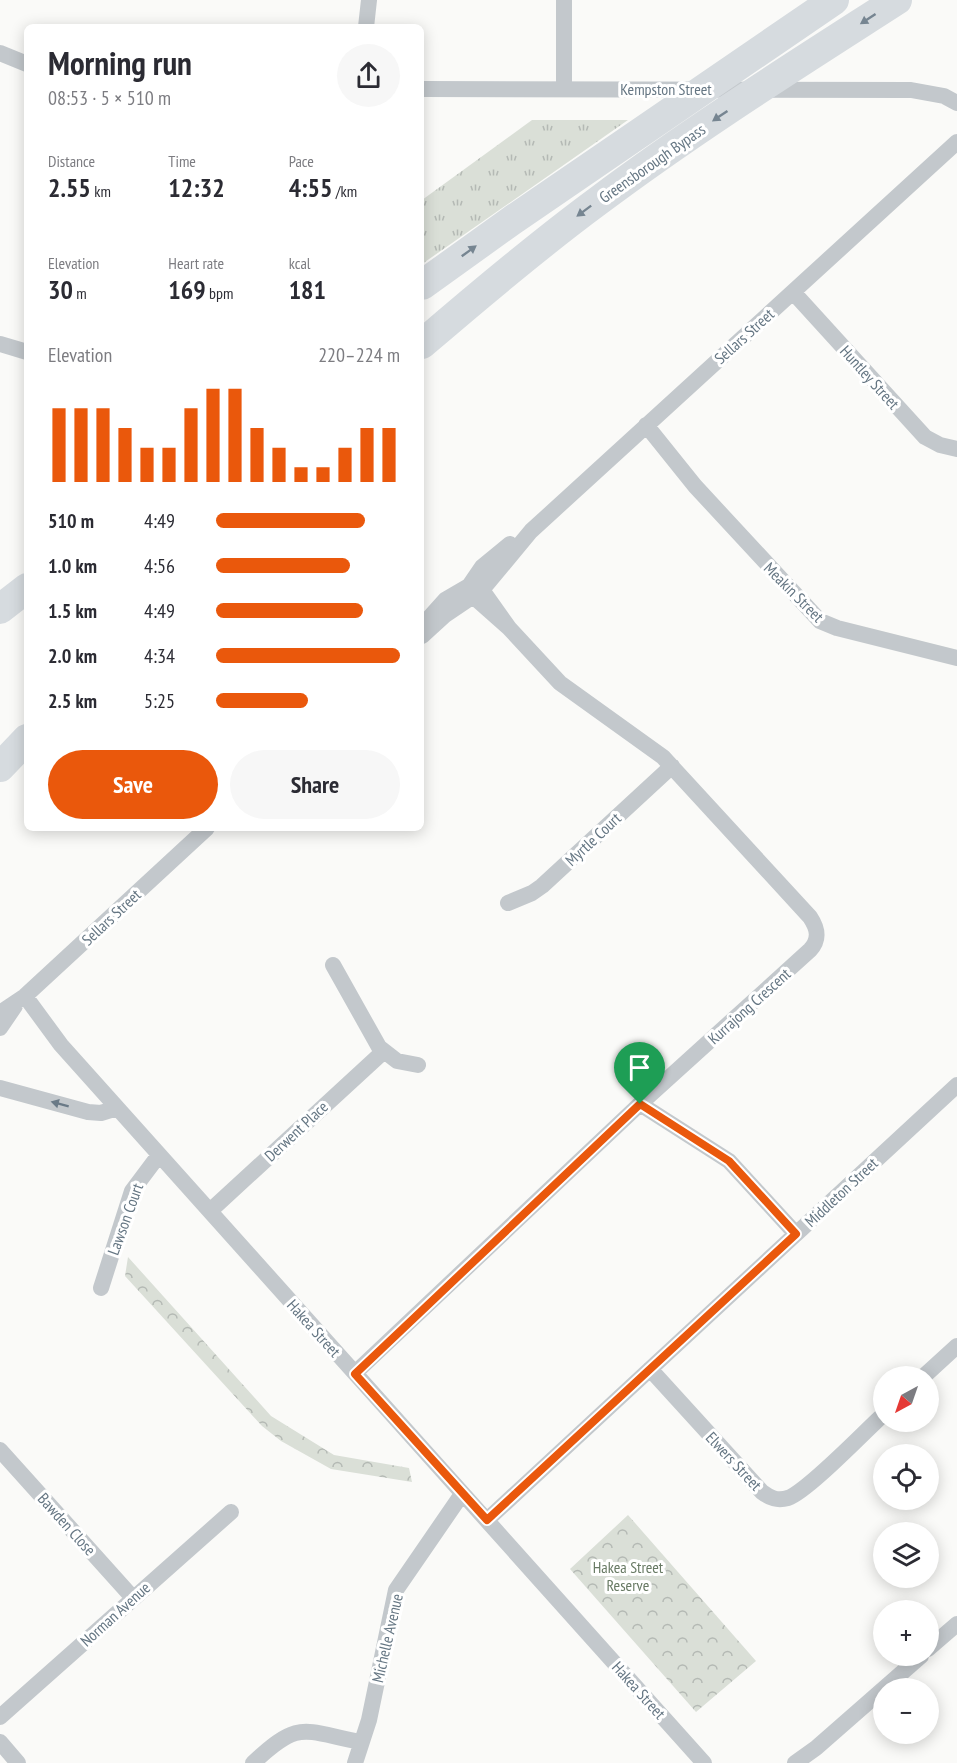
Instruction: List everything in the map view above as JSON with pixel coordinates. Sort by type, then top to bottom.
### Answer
[{"type":"highway","name":"Greensborough Bypass","points":[[424,284],[834,0]]},
{"type":"highway","name":"Greensborough Bypass","points":[[424,342],[564,227],[683,141],[897,0]]},
{"type":"highway","points":[[0,609],[24,590]]},
{"type":"highway","points":[[0,767],[24,742]]},
{"type":"street","points":[[366,24],[369,0]]},
{"type":"street","points":[[564,0],[564,89]]},
{"type":"street","points":[[0,53],[24,62]]},
{"type":"street","name":"Kempston Street","points":[[911,90],[932,85],[957,90]]},
{"type":"street","name":"Kempston Street","points":[[424,89],[911,90],[944,96],[957,103]]},
{"type":"street","name":"Sellars Street","points":[[424,634],[475,591],[489,560],[531,531],[957,142]]},
{"type":"street","name":"Huntley Street","points":[[793,292],[925,437],[940,445],[957,449]]},
{"type":"street","points":[[0,344],[24,351]]},
{"type":"street","name":"Meakin Street","points":[[642,429],[820,621],[837,628],[957,658]]},
{"type":"street","name":"Sellars Street","points":[[424,625],[445,600],[475,591]]},
{"type":"street","name":"Kurrajong Crescent","points":[[355,1374],[640,1104],[810,950],[817,938],[816,927],[810,917],[672,766],[644,742],[560,683],[475,591]]},
{"type":"street","name":"Myrtle Court","points":[[508,903],[542,886],[672,766]]},
{"type":"street","name":"Sellars Street","points":[[0,1028],[13,1005],[204,831]]},
{"type":"street","points":[[333,965],[357,1012],[382,1052],[398,1061],[418,1065]]},
{"type":"street","name":"Hakea Street","points":[[13,1005],[61,1045],[704,1763]]},
{"type":"street","name":"Derwent Place","points":[[210,1211],[382,1052]]},
{"type":"street","name":"Middleton Street","points":[[487,1520],[957,1085]]},
{"type":"street","points":[[0,1089],[88,1112],[101,1113],[117,1108]]},
{"type":"street","points":[[640,1104],[729,1161],[796,1234]]},
{"type":"street","name":"Lawson Court","points":[[100,1288],[132,1191],[159,1155]]},
{"type":"street","points":[[935,1366],[957,1346]]},
{"type":"street","name":"Elwers Street","points":[[650,1369],[762,1492],[776,1500],[787,1498],[803,1488],[873,1424]]},
{"type":"street","name":"Bawden Close","points":[[0,1450],[133,1598]]},
{"type":"street","name":"Michelle Avenue","points":[[354,1763],[362,1743],[396,1590],[462,1494]]},
{"type":"street","name":"Norman Avenue","points":[[0,1717],[231,1512]]},
{"type":"street","points":[[939,1640],[957,1624]]},
{"type":"street","points":[[795,1763],[816,1748],[910,1666]]},
{"type":"street","points":[[253,1763],[280,1739],[298,1731],[362,1743]]},
{"type":"street","points":[[0,1742],[18,1763]]},
{"type":"street","points":[[804,1763],[816,1748]]},
{"type":"green space","points":[[532,120],[628,120],[424,263],[424,199]]},
{"type":"green space","points":[[128,1257],[271,1416],[334,1455],[409,1468],[412,1482],[331,1469],[281,1441],[262,1426],[125,1276]]},
{"type":"green space","name":"Hakea Street Reserve","points":[[628,1515],[756,1661],[696,1712],[570,1569]]},
{"type":"route","points":[[640,1104],[729,1161],[796,1234],[487,1520],[355,1374],[640,1104]]}]
